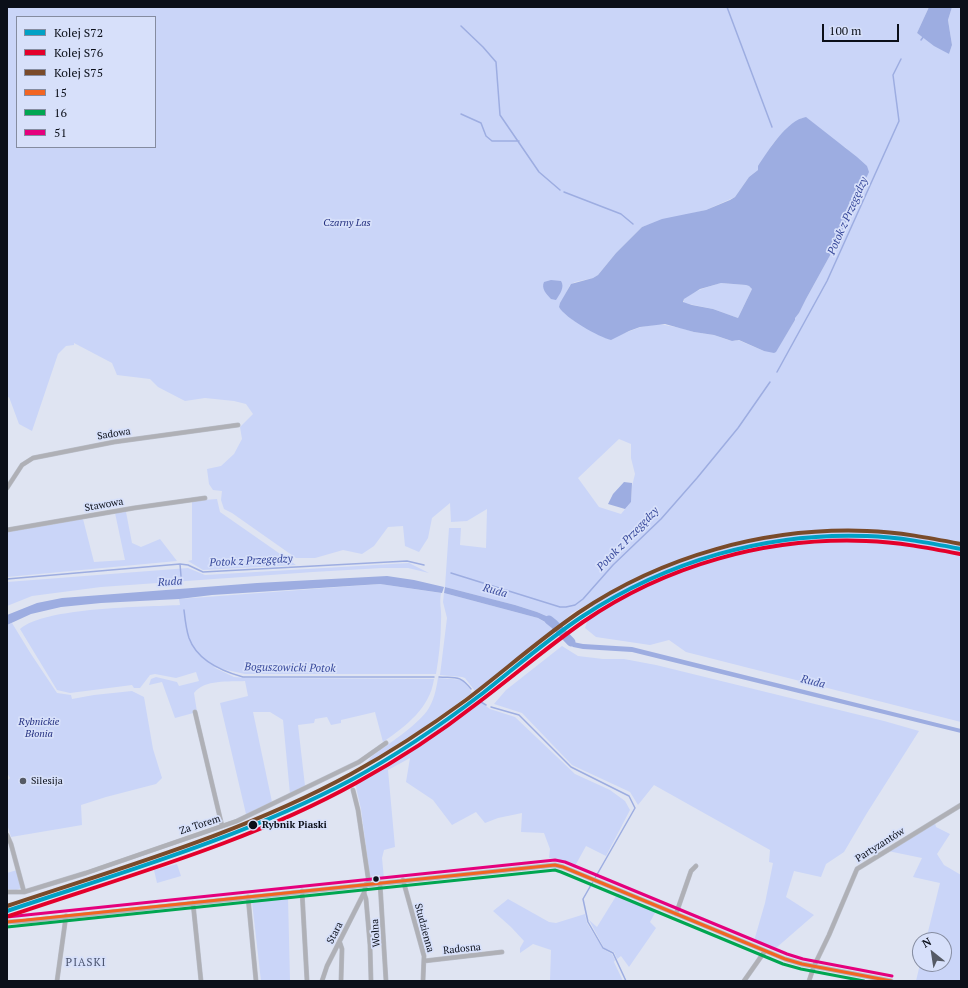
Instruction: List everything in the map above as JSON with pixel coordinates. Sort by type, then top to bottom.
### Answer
[{"type":"street","name":"Sadowa","points":[[7,488],[22,465],[27,460],[33,458],[114,442],[238,425]]},
{"type":"street","name":"Stawowa","points":[[7,530],[134,508],[205,498]]},
{"type":"street","points":[[195,712],[222,826]]},
{"type":"street","name":"Za Torem","points":[[7,892],[24,892],[222,826],[260,810],[354,765],[386,742]]},
{"type":"street","points":[[353,790],[358,810],[368,884]]},
{"type":"street","name":"Partyzantów","points":[[809,981],[814,966],[857,869],[961,805]]},
{"type":"street","points":[[7,835],[11,844],[24,892]]},
{"type":"street","points":[[7,922],[30,921],[551,865],[563,867],[792,961],[891,981]]},
{"type":"street","points":[[676,914],[691,871],[696,866]]},
{"type":"street","name":"Studzienna","points":[[403,880],[423,952],[423,981]]},
{"type":"street","name":"Wolna","points":[[380,883],[386,981]]},
{"type":"street","name":"Stara","points":[[322,981],[327,966],[368,884]]},
{"type":"street","points":[[302,891],[307,981]]},
{"type":"street","name":"Stara","points":[[364,893],[366,899],[371,981]]},
{"type":"street","points":[[248,897],[256,981]]},
{"type":"street","points":[[193,903],[201,981]]},
{"type":"street","points":[[57,981],[66,916]]},
{"type":"street","points":[[340,942],[342,949],[341,981]]},
{"type":"street","points":[[744,981],[765,951]]},
{"type":"street","name":"Radosna","points":[[424,961],[502,952]]},
{"type":"green space","name":"Czarny Las","points":[[7,7],[929,7],[917,33],[949,54],[952,45],[948,20],[952,7],[961,7],[961,722],[686,652],[669,640],[650,645],[596,637],[585,628],[594,601],[572,613],[559,626],[551,618],[537,612],[445,587],[449,528],[461,528],[460,545],[486,548],[487,509],[467,521],[451,522],[450,503],[432,518],[428,538],[419,552],[405,546],[403,526],[388,527],[374,546],[362,554],[343,550],[315,558],[296,558],[224,509],[221,500],[222,491],[213,490],[209,484],[207,469],[221,466],[234,454],[242,439],[240,427],[253,414],[246,404],[234,401],[205,398],[185,401],[158,387],[150,379],[117,375],[112,363],[74,343],[74,345],[66,346],[58,354],[32,431],[19,424],[9,397],[7,398]],"holes":[[[802,118],[808,119],[834,141],[846,148],[867,178],[833,250],[784,338],[764,351],[738,340],[728,340],[714,335],[659,324],[641,327],[608,339],[573,320],[559,307],[570,285],[598,275],[616,253],[642,227],[706,210],[735,197],[749,177],[758,170],[775,141],[786,129]],[[619,439],[631,444],[631,458],[635,474],[632,486],[631,502],[621,514],[599,507],[578,478]]]},
{"type":"green space","points":[[721,283],[746,285],[752,289],[738,318],[713,309],[684,303],[684,299],[692,293]]},
{"type":"green space","points":[[217,499],[220,512],[296,565],[203,570],[188,561],[192,560],[192,501]]},
{"type":"green space","points":[[126,512],[132,543],[141,547],[160,539],[177,561],[7,577],[7,532],[83,519],[94,562],[125,560],[115,513]]},
{"type":"green space","points":[[409,563],[429,573],[408,568],[382,568],[101,587],[32,596],[7,606],[7,582],[188,568],[205,575]]},
{"type":"green space","points":[[380,584],[441,593],[441,634],[436,674],[245,674],[213,667],[234,677],[246,678],[434,679],[428,699],[416,715],[383,742],[375,712],[341,720],[341,723],[331,725],[327,717],[315,719],[314,723],[298,725],[305,786],[290,794],[283,720],[270,712],[253,712],[272,802],[246,814],[220,703],[248,696],[245,681],[217,682],[204,685],[194,693],[197,712],[175,718],[162,682],[149,685],[151,679],[156,677],[177,682],[179,686],[199,681],[196,672],[176,678],[155,674],[150,675],[140,688],[134,688],[132,685],[70,693],[57,690],[20,629],[33,622],[51,616],[72,612],[180,605],[179,599]]},
{"type":"green space","points":[[444,593],[538,618],[555,628],[475,691],[465,678],[440,675],[447,618],[443,602]]},
{"type":"green space","name":"Rybnickie Błonia","points":[[12,623],[57,693],[71,695],[72,699],[132,691],[144,697],[153,749],[162,778],[156,784],[81,805],[82,825],[11,837],[7,824],[7,781],[10,778],[7,773],[7,625]]},
{"type":"green space","points":[[562,646],[578,656],[603,659],[624,659],[656,665],[919,731],[844,852],[826,864],[821,877],[794,871],[786,897],[814,915],[776,948],[754,941],[765,903],[773,863],[769,862],[770,850],[654,785],[638,805],[630,792],[572,765],[522,713],[494,704],[506,690]]},
{"type":"green space","points":[[438,678],[464,680],[472,693],[423,728],[366,764],[371,757],[422,717],[433,699]]},
{"type":"green space","points":[[478,700],[490,709],[515,717],[575,774],[610,790],[625,801],[630,810],[606,856],[586,846],[575,866],[557,859],[549,858],[550,849],[544,833],[521,832],[522,813],[498,818],[485,823],[476,812],[452,825],[433,800],[406,782],[410,758],[388,770],[395,847],[384,850],[382,858],[384,879],[380,879],[380,875],[370,877],[361,809],[355,783],[419,742]]},
{"type":"green space","points":[[935,823],[936,827],[950,834],[937,854],[944,865],[961,875],[961,981],[916,981],[918,972],[952,972],[952,932],[928,932],[940,883],[913,877],[922,858],[888,851]]},
{"type":"green space","points":[[177,864],[181,876],[157,883],[154,870]]},
{"type":"green space","points":[[17,870],[21,888],[16,890],[7,889],[7,873]]},
{"type":"green space","points":[[618,893],[656,911],[650,922],[656,928],[629,967],[621,956],[617,959],[614,952],[604,948],[589,920],[597,927]]},
{"type":"green space","points":[[288,897],[290,981],[261,981],[252,902]]},
{"type":"green space","points":[[508,899],[549,922],[556,923],[585,914],[587,923],[603,949],[612,954],[623,981],[550,981],[551,950],[533,944],[520,953],[520,948],[524,941],[493,911]]},
{"type":"water","points":[[929,7],[952,7],[948,20],[952,45],[949,54],[934,46],[917,33]]},
{"type":"water","points":[[806,117],[857,157],[867,166],[869,172],[833,250],[776,352],[764,351],[739,340],[732,341],[714,335],[694,332],[665,324],[640,327],[611,340],[583,326],[562,311],[559,307],[560,303],[571,284],[593,278],[598,275],[616,253],[642,227],[662,219],[706,210],[735,197],[749,177],[758,170],[758,166],[779,137],[799,119]],"holes":[[[721,283],[746,285],[752,289],[738,318],[713,309],[683,302],[684,299],[700,289]]]},
{"type":"water","points":[[551,280],[561,281],[562,283],[562,290],[556,300],[551,299],[544,289],[544,282]]},
{"type":"water","points":[[624,482],[632,483],[631,502],[625,509],[608,504],[613,494]]},
{"type":"water","points":[[387,576],[444,587],[442,593],[380,584],[212,595],[179,599],[101,603],[61,607],[31,614],[7,625],[7,615],[37,603],[62,598],[257,583]]},
{"type":"water","points":[[445,587],[537,612],[551,618],[559,626],[556,628],[538,618],[444,593]]},
{"type":"water","points":[[565,633],[573,642],[632,647],[961,729],[961,733],[632,652],[573,647],[561,635]]},
{"type":"waterway","points":[[727,7],[772,127]]},
{"type":"waterway","points":[[461,26],[496,62],[500,115],[539,172],[560,190]]},
{"type":"waterway","name":"Potok z Przegędzy","points":[[921,40],[924,36]]},
{"type":"waterway","name":"Potok z Przegędzy","points":[[777,372],[827,281],[899,121],[893,75],[901,59]]},
{"type":"waterway","points":[[461,114],[481,123],[486,136],[492,141],[519,141]]},
{"type":"waterway","points":[[564,192],[621,214],[633,224]]},
{"type":"waterway","name":"Potok z Przegędzy","points":[[451,573],[560,607],[575,605],[583,599],[613,565],[661,519],[697,478],[738,428],[770,382]]},
{"type":"waterway","name":"Potok z Przegędzy","points":[[7,579],[180,564],[188,565],[203,572],[407,561],[424,565]]},
{"type":"waterway","name":"Boguszowicki Potok","points":[[180,564],[181,576]]},
{"type":"waterway","name":"Boguszowicki Potok","points":[[184,610],[189,638],[198,653],[218,668],[243,677],[434,677]]},
{"type":"waterway","name":"Ruda","points":[[549,620],[571,642]]},
{"type":"waterway","name":"Boguszowicki Potok","points":[[439,677],[461,679],[471,689]]},
{"type":"waterway","name":"Boguszowicki Potok","points":[[481,702],[486,705]]},
{"type":"waterway","name":"Boguszowicki Potok","points":[[491,707],[519,715],[571,767],[629,796],[635,808],[583,899],[588,922],[603,948],[613,953],[626,981]]},
{"type":"rail line","name":"S75","points":[[7,906],[182,848],[268,814],[351,774],[395,748],[452,710],[578,613],[610,593],[644,576],[680,561],[716,549],[753,540],[791,534],[829,531],[867,531],[891,533],[961,544]]},
{"type":"rail line","name":"S72","points":[[7,911],[182,853],[225,837],[310,801],[351,780],[402,750],[451,717],[583,616],[615,597],[683,565],[755,545],[792,539],[830,536],[867,536],[891,538],[961,549]]},
{"type":"rail line","name":"S76","points":[[9,916],[230,841],[315,804],[356,783],[402,756],[461,716],[583,622],[615,602],[648,585],[683,570],[718,559],[755,550],[792,544],[829,541],[866,541],[890,543],[960,554]]},
{"type":"transit line","name":"51","points":[[7,917],[555,860],[565,862],[787,954],[803,959],[892,976]]},
{"type":"transit line","name":"15","points":[[7,922],[555,865],[785,959],[802,964],[891,981]]},
{"type":"transit line","name":"16","points":[[7,927],[555,870],[783,964],[864,981]]},
{"type":"place","name":"Silesija","points":[[23,781]]},
{"type":"place","name":"Rybnik Piaski","points":[[253,825]]},
{"type":"district","name":"PIASKI","points":[[86,963]]}]
